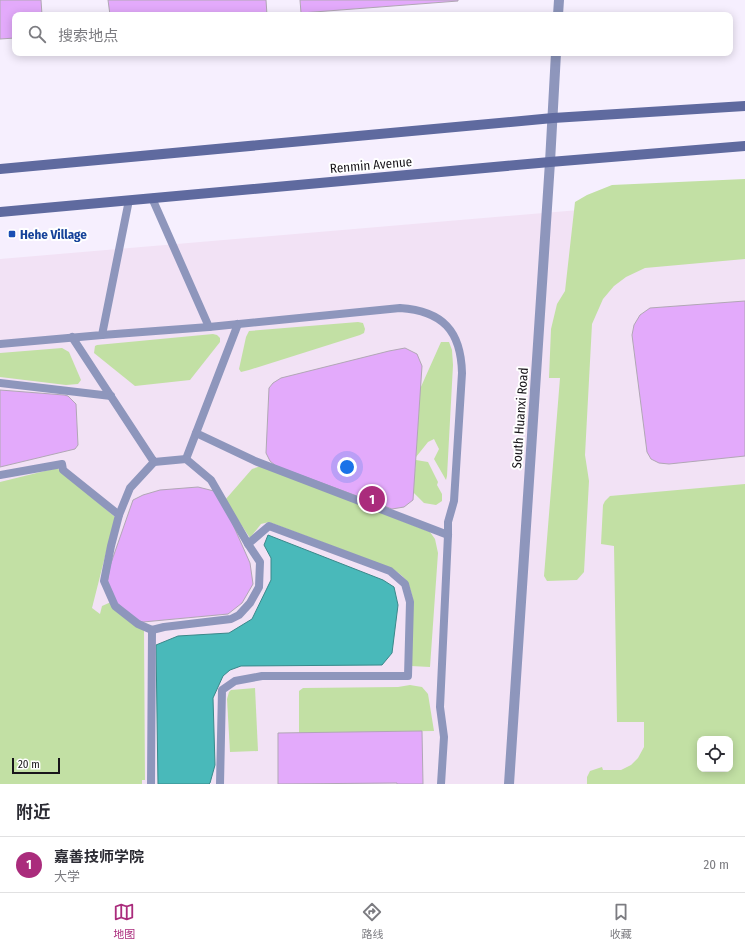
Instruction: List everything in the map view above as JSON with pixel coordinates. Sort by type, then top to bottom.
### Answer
[{"type":"main road","points":[[0,169],[553,118],[745,106]]},
{"type":"main road","name":"Renmin Avenue","points":[[0,212],[550,162],[745,146]]},
{"type":"street","points":[[558,12],[559,0]]},
{"type":"street","name":"South Huanxi Road","points":[[509,784],[556,56]]},
{"type":"lane","points":[[152,198],[209,326]]},
{"type":"lane","points":[[102,335],[129,200]]},
{"type":"lane","points":[[0,344],[238,324],[400,308],[416,309],[429,314],[446,324],[453,334],[462,359],[454,501],[448,522],[440,707],[444,737],[441,784]]},
{"type":"lane","points":[[186,459],[238,324]]},
{"type":"lane","points":[[72,338],[154,462]]},
{"type":"lane","points":[[0,383],[111,396]]},
{"type":"lane","points":[[196,433],[255,461],[448,536]]},
{"type":"lane","points":[[186,459],[211,480],[260,562],[259,588],[250,604],[239,615],[231,619],[164,627],[152,630],[138,624],[115,606],[104,581],[119,515],[130,488],[154,462],[186,459]]},
{"type":"lane","points":[[0,475],[62,464],[63,470],[119,515]]},
{"type":"lane","points":[[220,784],[222,690],[235,681],[262,676],[408,676],[410,602],[405,584],[400,579],[390,571],[269,526],[248,544]]},
{"type":"lane","points":[[151,784],[152,630]]},
{"type":"shaded area","points":[[745,196],[745,784],[0,784],[0,259]]},
{"type":"green space","points":[[745,179],[745,259],[645,268],[626,277],[614,286],[603,299],[592,324],[585,455],[589,481],[584,572],[577,580],[547,581],[544,576],[560,378],[549,378],[551,329],[557,304],[565,291],[575,202],[587,195],[612,185]]},
{"type":"green space","points":[[358,322],[363,323],[365,329],[364,333],[360,335],[249,370],[241,372],[239,369],[246,337],[249,331]]},
{"type":"green space","points":[[213,334],[220,338],[220,342],[190,380],[135,386],[94,353],[95,346],[97,345]]},
{"type":"green space","points":[[441,342],[449,342],[452,350],[453,365],[446,480],[434,459],[439,449],[434,439],[428,442],[416,457],[420,389]]},
{"type":"green space","points":[[62,348],[69,352],[81,380],[78,384],[66,385],[0,377],[0,353]]},
{"type":"green space","points":[[416,460],[428,462],[438,482],[437,485],[442,494],[442,501],[436,505],[424,503],[413,492]]},
{"type":"green space","points":[[261,466],[430,532],[435,539],[438,553],[430,667],[411,666],[413,600],[409,585],[396,571],[269,522],[261,524],[250,538],[225,500],[252,469]]},
{"type":"green space","points":[[57,468],[115,517],[92,608],[100,614],[102,606],[111,602],[144,630],[145,780],[142,780],[142,784],[0,784],[0,482]]},
{"type":"green space","points":[[745,484],[745,784],[587,784],[587,777],[590,771],[602,767],[603,770],[621,770],[631,765],[638,758],[644,747],[644,722],[617,722],[614,546],[601,544],[603,505],[610,496]]},
{"type":"green space","points":[[410,685],[422,687],[428,694],[434,731],[299,733],[299,691],[303,688],[398,687]]},
{"type":"green space","points":[[255,688],[258,751],[230,752],[227,699],[229,692],[231,690]]},
{"type":"water","points":[[268,535],[383,580],[394,587],[398,605],[392,653],[382,665],[241,666],[230,670],[223,676],[213,698],[215,765],[210,783],[158,784],[156,645],[178,636],[229,633],[252,619],[271,580],[271,558],[264,545]]},
{"type":"building","points":[[0,0],[41,0],[42,12],[12,12],[12,38],[0,39]]},
{"type":"building","points":[[108,0],[266,0],[267,12],[110,12]]},
{"type":"building","points":[[300,0],[458,0],[314,12],[301,12]]},
{"type":"building","points":[[745,301],[745,456],[669,464],[659,463],[651,459],[647,452],[632,335],[634,325],[640,315],[650,308]]},
{"type":"building","points":[[405,348],[417,354],[422,366],[413,500],[404,507],[392,509],[276,466],[270,461],[266,453],[269,388],[273,383],[281,378]]},
{"type":"building","points":[[0,390],[68,396],[76,404],[78,445],[75,449],[0,467]]},
{"type":"building","points":[[198,487],[214,491],[226,509],[250,563],[253,584],[242,603],[228,614],[143,622],[134,619],[115,601],[107,584],[110,566],[133,500],[143,495],[160,490]]},
{"type":"building","points":[[422,731],[423,784],[278,784],[278,733]]},
{"type":"place","name":"Hehe Village","points":[[12,234]]},
{"type":"place","name":"嘉善技师学院","points":[[372,499]]}]
